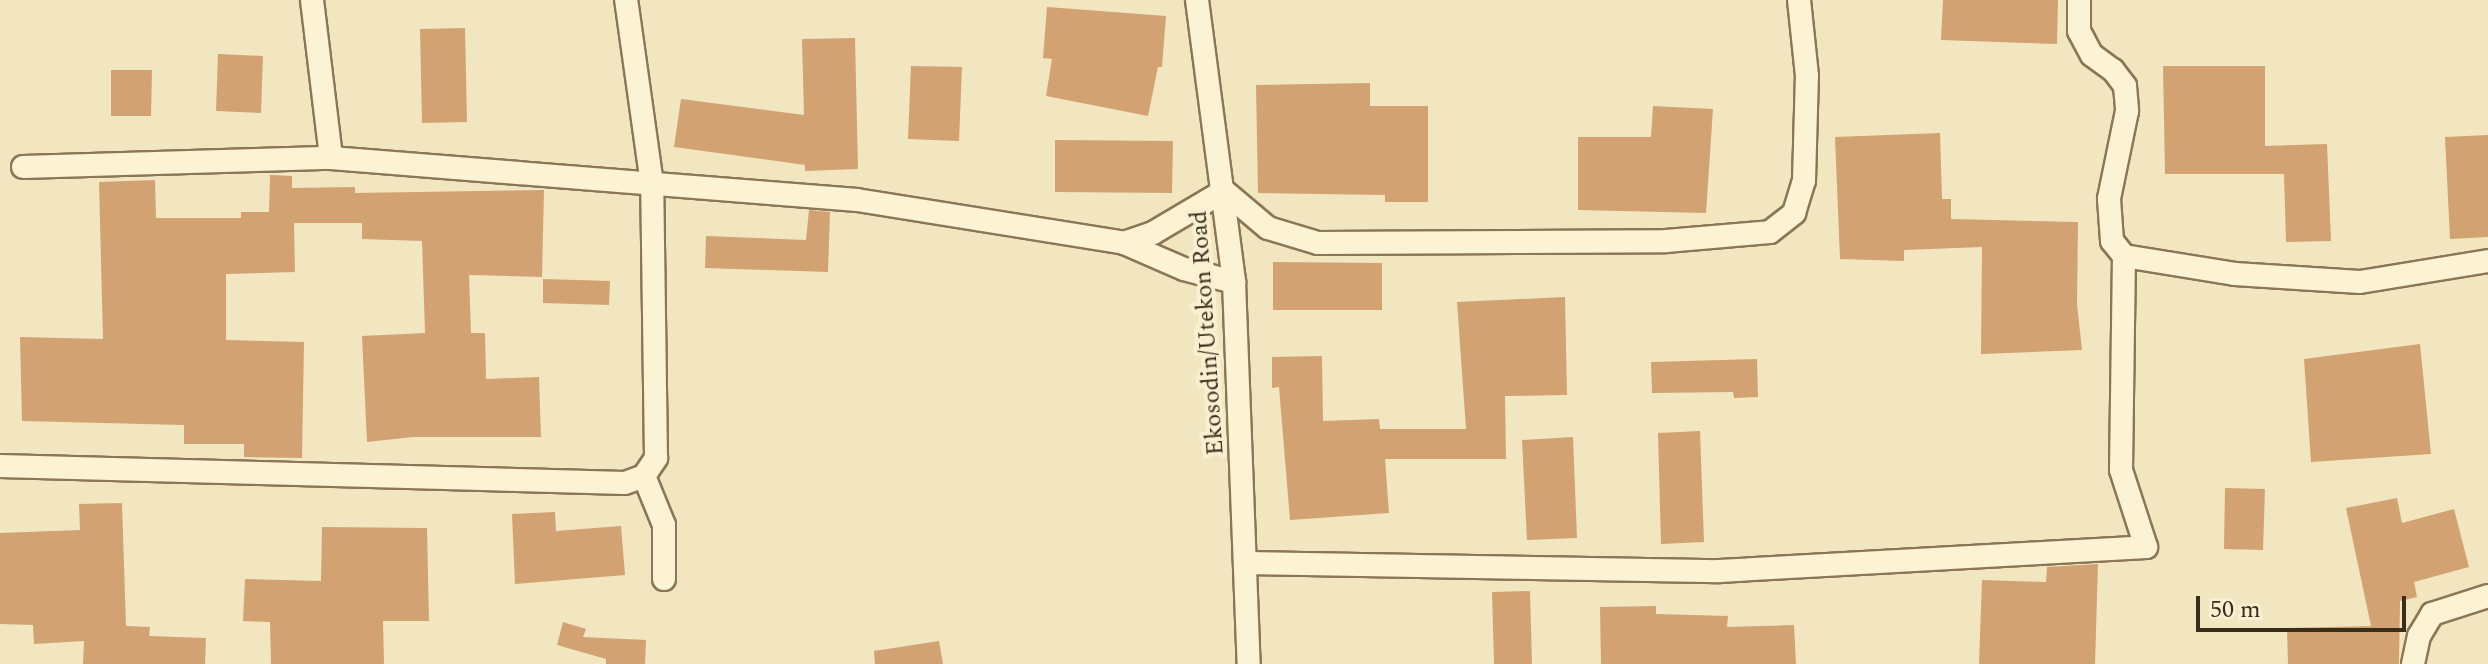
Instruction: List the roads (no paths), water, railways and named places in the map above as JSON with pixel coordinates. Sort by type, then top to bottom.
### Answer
[{"type":"street","points":[[312,0],[331,158]]},
{"type":"street","points":[[0,466],[625,483],[644,476],[656,458],[652,184],[626,0]]},
{"type":"street","name":"Ekosodin/Utekon Road","points":[[1197,0],[1234,282],[1249,664]]},
{"type":"street","points":[[1124,243],[1153,233],[1224,191],[1268,228],[1318,243],[1666,241],[1770,232],[1794,213],[1804,181],[1807,76],[1799,0]]},
{"type":"street","points":[[1247,563],[1719,571],[2146,547],[2121,470],[2124,256],[2112,241],[2109,199],[2127,111],[2125,86],[2113,70],[2092,55],[2079,31],[2079,0]]},
{"type":"street","points":[[23,167],[331,158],[857,200],[1124,243],[1184,269],[1234,282]]},
{"type":"street","points":[[2124,256],[2235,274],[2360,282],[2488,261]]},
{"type":"street","points":[[644,476],[664,525],[664,579]]},
{"type":"street","points":[[2413,664],[2419,636],[2432,614],[2488,596]]}]
